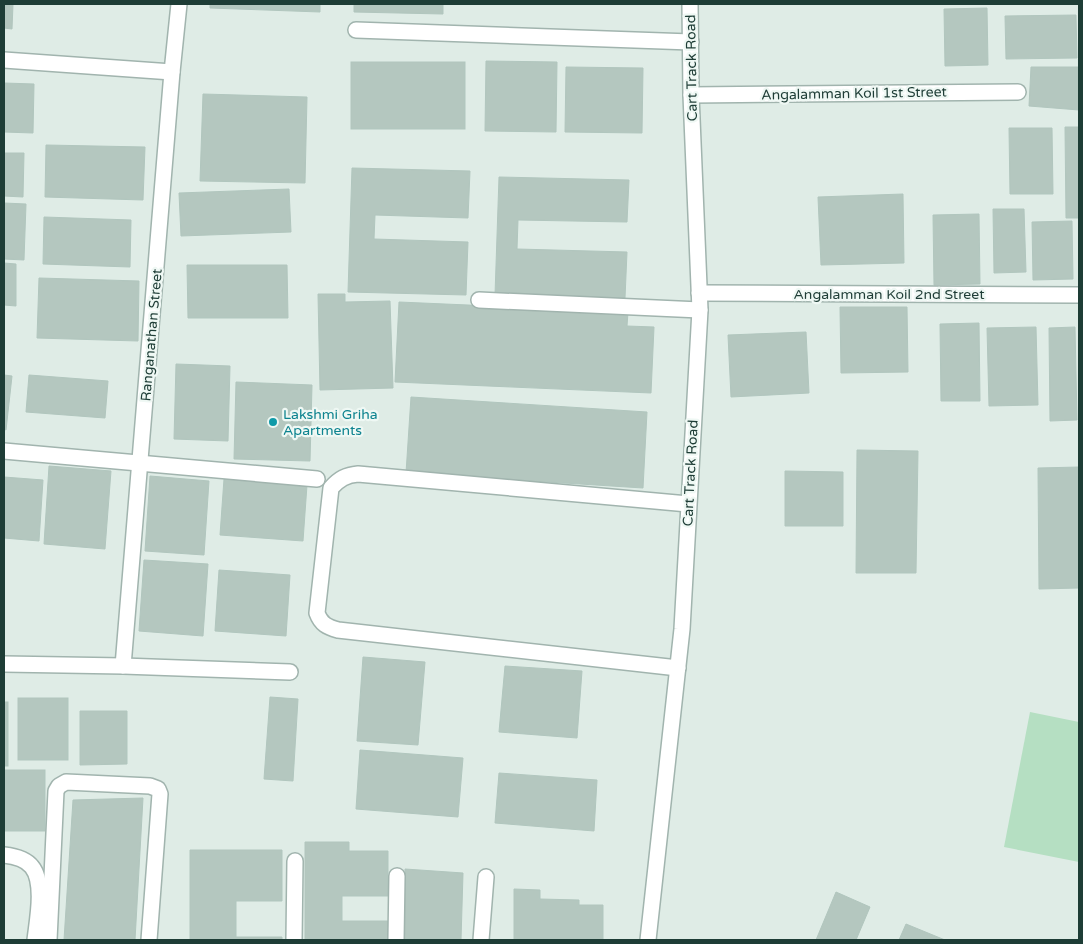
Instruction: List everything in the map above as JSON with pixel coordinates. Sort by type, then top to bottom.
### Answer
[{"type":"street","name":"Ranganathan Street","points":[[123,666],[172,72],[180,4]]},
{"type":"street","name":"Cart Track Road","points":[[648,940],[682,629],[700,310],[691,95],[690,4]]},
{"type":"street","points":[[356,30],[691,42]]},
{"type":"street","points":[[4,60],[172,72]]},
{"type":"street","name":"Angalamman Koil 1st Street","points":[[691,95],[1018,92]]},
{"type":"street","name":"Angalamman Koil 2nd Street","points":[[699,293],[1079,295]]},
{"type":"street","points":[[479,300],[700,310]]},
{"type":"street","points":[[4,451],[316,479]]},
{"type":"street","points":[[678,668],[338,630],[327,627],[320,621],[317,613],[331,488],[339,480],[349,475],[358,474],[688,504]]},
{"type":"street","points":[[4,664],[290,672]]},
{"type":"street","points":[[49,940],[56,791],[59,786],[66,782],[150,786],[158,789],[160,794],[149,940]]},
{"type":"street","points":[[4,856],[23,860],[32,867],[37,878],[39,903],[35,940]]},
{"type":"street","points":[[294,940],[295,861]]},
{"type":"street","points":[[396,940],[397,876]]},
{"type":"street","points":[[482,940],[486,877]]},
{"type":"green space","points":[[1030,712],[1079,722],[1079,862],[1004,847]]},
{"type":"building","points":[[4,4],[13,4],[12,29],[4,28]]},
{"type":"building","points":[[210,4],[320,4],[320,12],[210,8]]},
{"type":"building","points":[[354,4],[443,4],[443,14],[354,12]]},
{"type":"building","points":[[987,8],[988,65],[945,66],[944,9]]},
{"type":"building","points":[[1076,15],[1077,58],[1006,59],[1005,16]]},
{"type":"building","points":[[486,61],[557,62],[556,132],[485,131]]},
{"type":"building","points":[[351,62],[465,62],[465,129],[351,129]]},
{"type":"building","points":[[566,67],[643,68],[642,133],[565,132]]},
{"type":"building","points":[[1031,67],[1079,67],[1079,110],[1029,106]]},
{"type":"building","points":[[4,83],[34,84],[33,133],[4,132]]},
{"type":"building","points":[[203,94],[307,97],[305,183],[200,181]]},
{"type":"building","points":[[1065,127],[1079,127],[1079,218],[1066,218]]},
{"type":"building","points":[[1009,128],[1052,128],[1053,194],[1010,194]]},
{"type":"building","points":[[46,145],[145,147],[143,200],[45,197]]},
{"type":"building","points":[[4,153],[24,153],[23,197],[4,196]]},
{"type":"building","points":[[352,168],[470,171],[468,218],[375,215],[374,239],[468,242],[466,295],[348,292]]},
{"type":"building","points":[[499,177],[629,180],[627,222],[518,220],[517,249],[627,252],[625,298],[495,295]]},
{"type":"building","points":[[289,189],[291,232],[181,236],[179,193]]},
{"type":"building","points":[[903,194],[904,263],[821,265],[818,197]]},
{"type":"building","points":[[4,203],[26,204],[24,260],[4,259]]},
{"type":"building","points":[[993,209],[1024,209],[1026,272],[994,273]]},
{"type":"building","points":[[979,214],[980,284],[934,285],[933,215]]},
{"type":"building","points":[[44,217],[131,220],[130,267],[43,264]]},
{"type":"building","points":[[1072,221],[1073,279],[1033,280],[1032,222]]},
{"type":"building","points":[[4,263],[16,264],[16,306],[4,305]]},
{"type":"building","points":[[187,265],[287,265],[288,318],[188,318]]},
{"type":"building","points":[[39,278],[139,281],[138,341],[37,338]]},
{"type":"building","points":[[318,294],[345,294],[345,302],[390,301],[393,388],[320,390]]},
{"type":"building","points":[[399,302],[628,312],[627,326],[654,327],[651,393],[395,382]]},
{"type":"building","points":[[840,307],[907,307],[908,372],[841,373]]},
{"type":"building","points":[[979,323],[980,401],[941,401],[940,324]]},
{"type":"building","points":[[1036,327],[1038,405],[989,406],[987,328]]},
{"type":"building","points":[[1075,327],[1077,420],[1050,421],[1049,328]]},
{"type":"building","points":[[806,332],[809,393],[731,397],[728,335]]},
{"type":"building","points":[[176,364],[230,366],[228,441],[174,439]]},
{"type":"building","points":[[4,375],[12,376],[6,430],[4,429]]},
{"type":"building","points":[[29,375],[108,381],[105,418],[26,412]]},
{"type":"building","name":"Lakshmi Griha Apartments","points":[[236,382],[312,385],[310,461],[234,459]]},
{"type":"building","points":[[411,397],[647,412],[643,488],[406,473]]},
{"type":"building","points":[[857,450],[918,451],[916,573],[856,573]]},
{"type":"building","points":[[49,466],[111,471],[105,549],[44,544]]},
{"type":"building","points":[[1079,467],[1079,588],[1039,589],[1038,468]]},
{"type":"building","points":[[785,471],[843,472],[843,526],[785,526]]},
{"type":"building","points":[[150,476],[209,481],[204,555],[145,551]]},
{"type":"building","points":[[4,477],[43,480],[39,541],[4,538]]},
{"type":"building","points":[[224,479],[307,485],[303,541],[220,535]]},
{"type":"building","points":[[144,560],[208,564],[203,636],[139,631]]},
{"type":"building","points":[[219,570],[290,575],[286,636],[215,631]]},
{"type":"building","points":[[363,657],[425,662],[418,745],[357,741]]},
{"type":"building","points":[[505,666],[582,671],[577,738],[499,732]]},
{"type":"building","points":[[270,697],[298,699],[293,781],[264,779]]},
{"type":"building","points":[[18,698],[68,698],[68,760],[18,760]]},
{"type":"building","points":[[4,702],[8,702],[8,766],[4,766]]},
{"type":"building","points":[[80,711],[127,711],[127,764],[80,765]]},
{"type":"building","points":[[360,750],[463,758],[458,817],[356,809]]},
{"type":"building","points":[[4,770],[45,770],[45,831],[4,831]]},
{"type":"building","points":[[499,773],[597,780],[594,831],[495,823]]},
{"type":"building","points":[[143,798],[135,940],[64,940],[73,800]]},
{"type":"building","points":[[305,842],[349,842],[349,851],[388,851],[388,896],[342,896],[342,921],[388,921],[388,940],[305,940]]},
{"type":"building","points":[[190,850],[282,850],[282,901],[236,901],[236,937],[282,937],[282,940],[190,940]]},
{"type":"building","points":[[405,869],[463,873],[461,940],[405,940]]},
{"type":"building","points":[[514,889],[540,890],[540,899],[579,900],[579,905],[603,905],[603,940],[514,940]]},
{"type":"building","points":[[836,892],[870,907],[856,940],[816,940]]},
{"type":"building","points":[[906,924],[945,940],[899,940]]},
{"type":"place","name":"Lakshmi Griha Apartments","points":[[273,422]]}]
